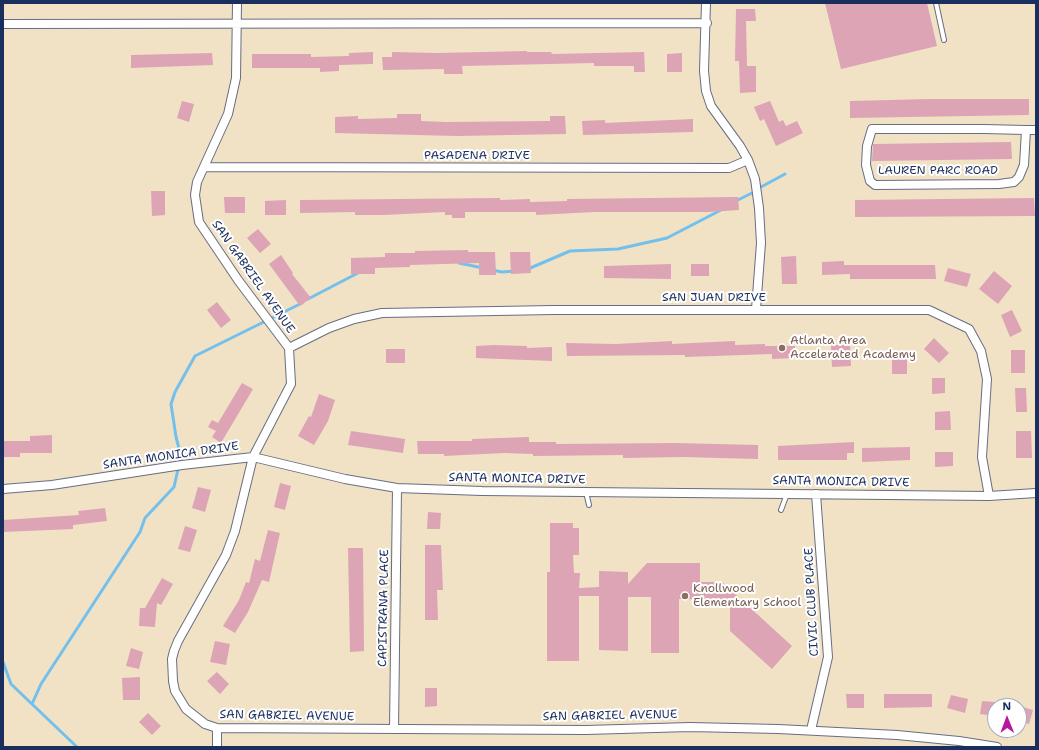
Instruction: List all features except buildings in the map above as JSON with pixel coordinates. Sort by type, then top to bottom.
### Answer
[{"type":"street","name":"SAN GABRIEL AVENUE","points":[[237,3],[236,78],[228,114],[197,182],[195,195],[199,222],[238,280],[289,348],[291,384],[253,457],[235,531],[226,555],[178,640],[172,659],[172,681],[180,702],[196,718],[218,728],[586,730],[690,727],[810,730],[897,735],[959,741],[997,747]]},
{"type":"street","points":[[706,3],[707,23],[704,71],[706,91],[710,106],[748,160],[755,179],[760,208],[761,243],[756,309]]},
{"type":"street","points":[[3,24],[707,23]]},
{"type":"street","name":"LAUREN PARC ROAD","points":[[1026,130],[1024,165],[1020,177],[1014,182],[999,184],[875,185],[870,181],[866,165],[867,146],[872,129],[1036,130]]},
{"type":"street","name":"PASADENA DRIVE","points":[[204,167],[729,168],[748,160]]},
{"type":"street","name":"SAN JUAN DRIVE","points":[[289,348],[329,328],[354,319],[382,313],[756,309],[929,310],[969,329],[981,351],[987,379],[982,458],[989,496]]},
{"type":"street","name":"SANTA MONICA DRIVE","points":[[3,489],[52,485],[179,465],[253,457],[345,480],[397,488],[586,492],[989,496],[1036,493]]},
{"type":"street","name":"CAPISTRANA PLACE","points":[[394,729],[397,488]]},
{"type":"street","name":"CIVIC CLUB PLACE","points":[[810,730],[828,657],[816,494]]},
{"type":"street","points":[[217,747],[218,728]]},
{"type":"lane","points":[[936,3],[944,40]]},
{"type":"lane","points":[[586,492],[589,505]]},
{"type":"lane","points":[[781,510],[787,494]]},
{"type":"waterway","points":[[761,187],[785,174]]},
{"type":"waterway","points":[[736,201],[752,193]]},
{"type":"waterway","points":[[528,269],[570,251],[618,249],[667,238],[721,210]]},
{"type":"waterway","points":[[459,263],[483,268]]},
{"type":"waterway","points":[[492,270],[502,272],[515,271]]},
{"type":"waterway","points":[[308,299],[358,273]]},
{"type":"waterway","points":[[32,704],[41,684],[140,532],[145,518],[174,487],[181,456],[176,437],[171,404],[175,392],[195,356],[302,303]]},
{"type":"waterway","points":[[3,662],[11,684],[77,747]]},
{"type":"place","name":"Atlanta Area Accelerated Academy","points":[[782,348]]},
{"type":"place","name":"Knollwood Elementary School","points":[[685,596]]}]
